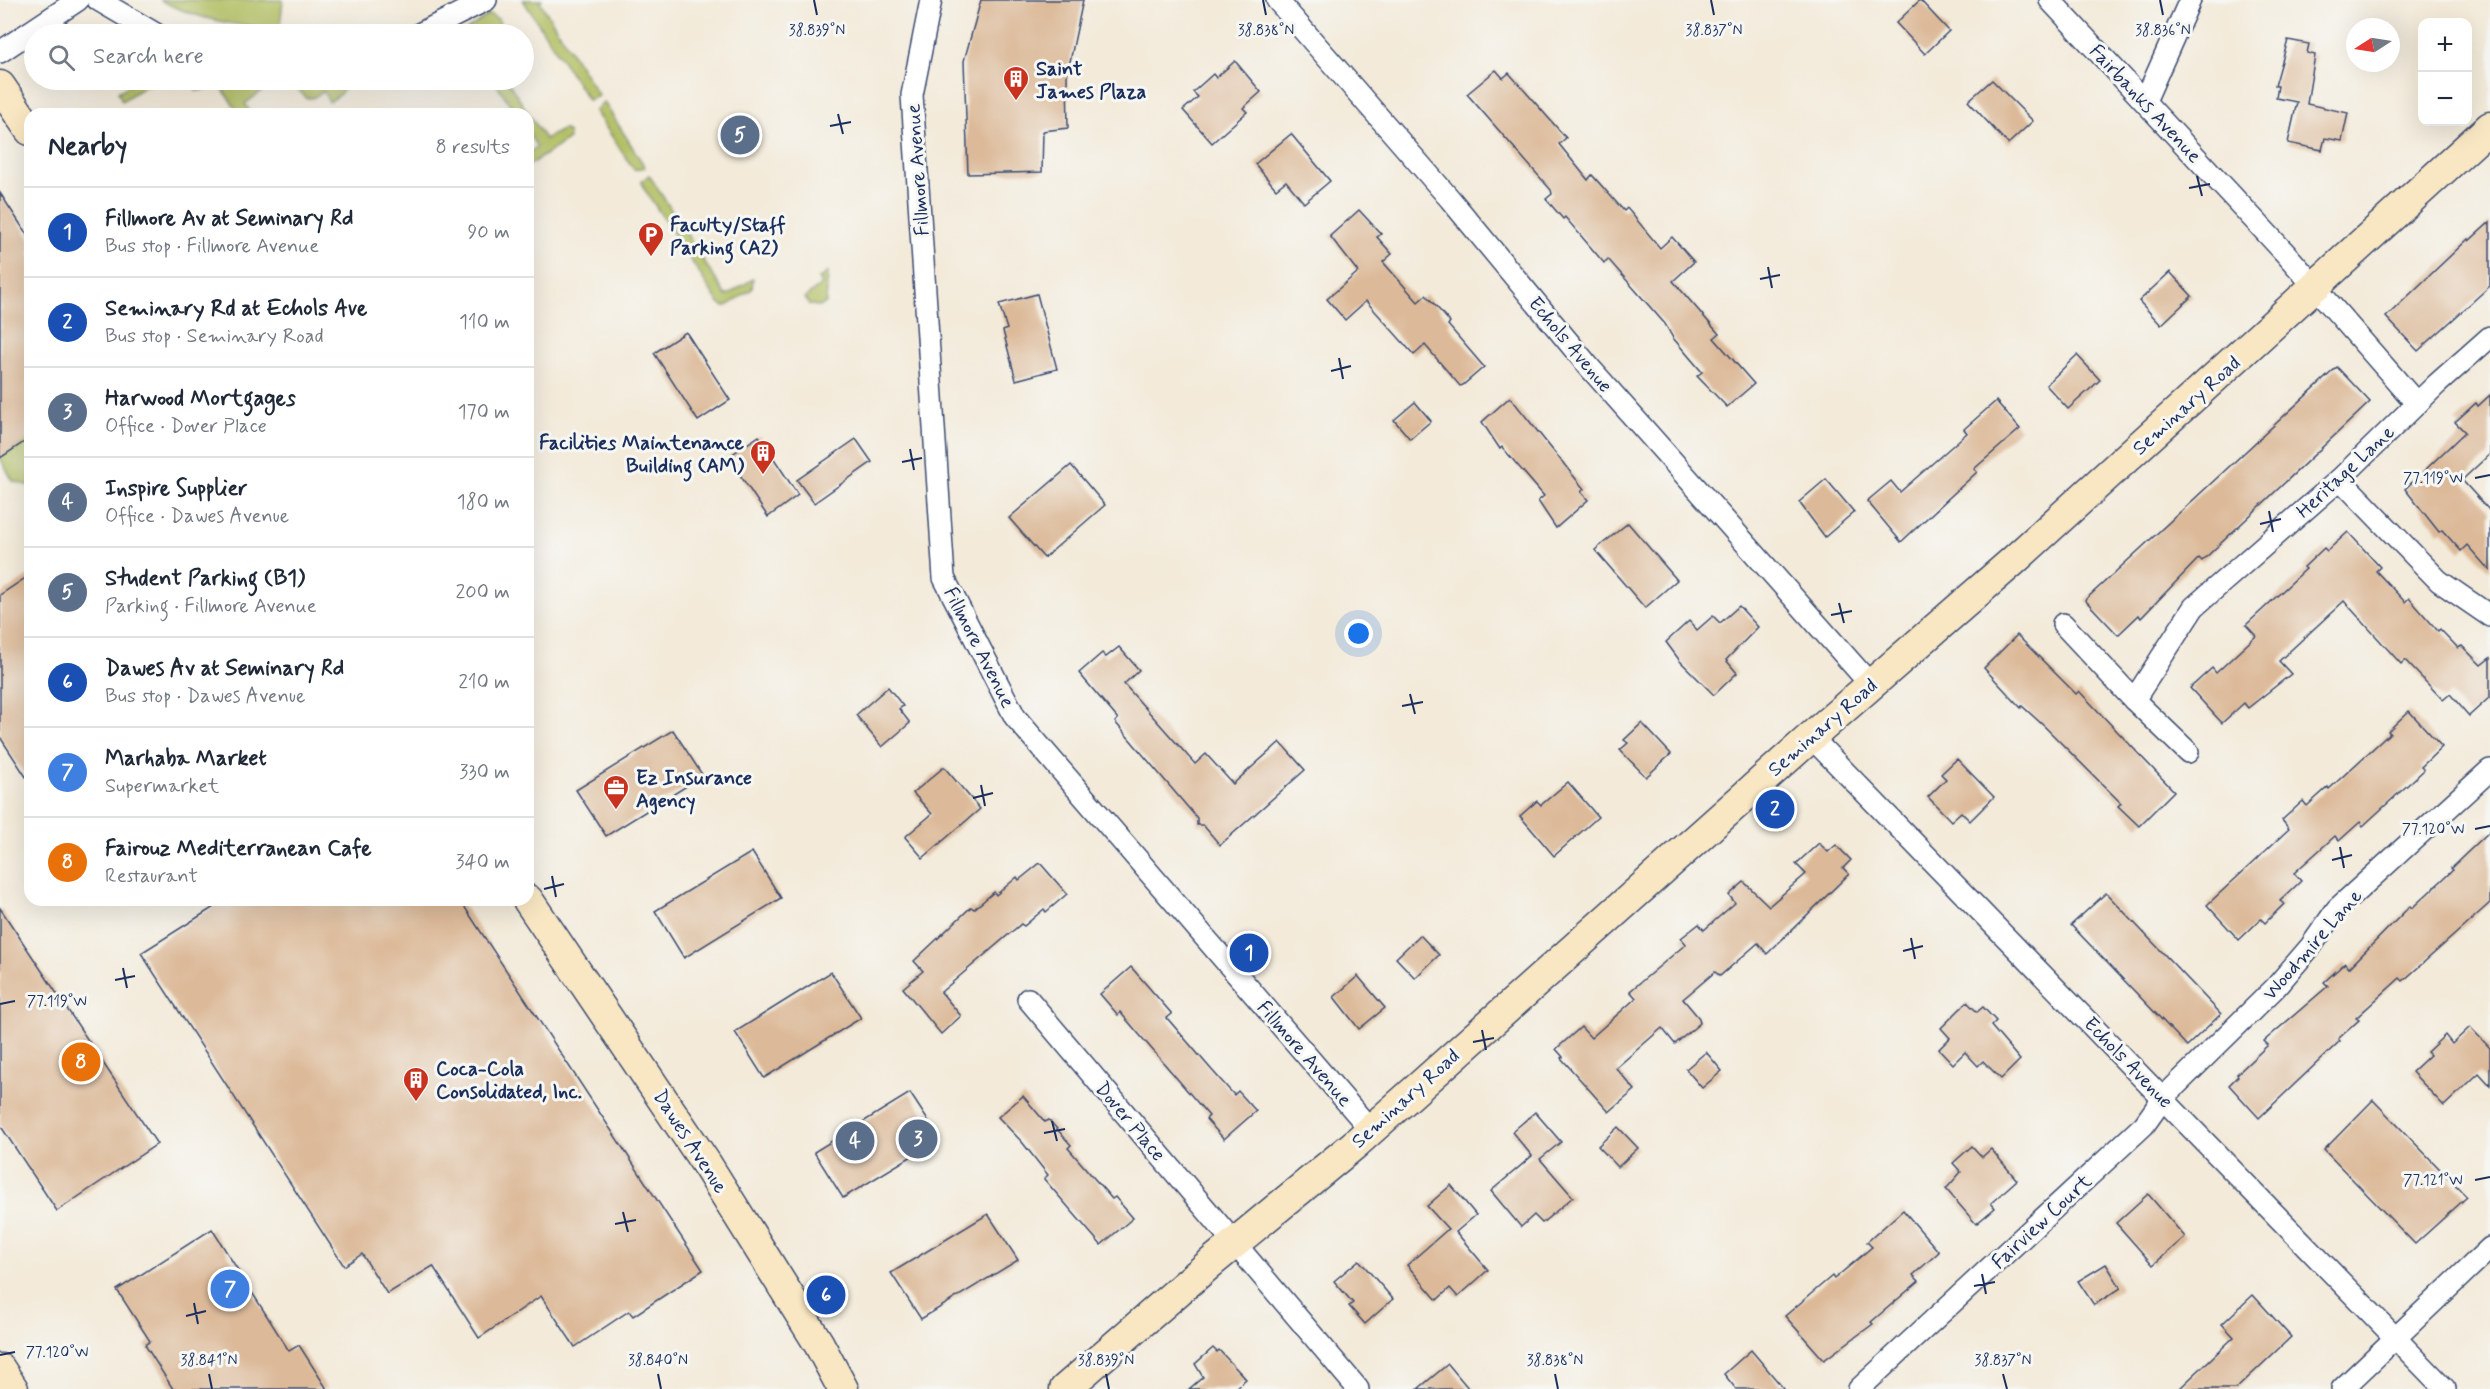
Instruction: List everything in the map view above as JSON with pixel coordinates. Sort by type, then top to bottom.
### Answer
[{"type":"main road","points":[[0,86],[24,121]]},
{"type":"main road","name":"Seminary Road","points":[[1065,1389],[1370,1129],[1811,736],[2012,562],[2490,127]]},
{"type":"main road","name":"Dawes Avenue","points":[[532,906],[707,1165],[819,1344],[843,1389]]},
{"type":"main road","points":[[0,1369],[13,1389]]},
{"type":"street","points":[[42,24],[78,0]]},
{"type":"street","points":[[98,0],[139,24]]},
{"type":"street","points":[[439,24],[486,0]]},
{"type":"street","name":"Fillmore Avenue","points":[[932,0],[912,95],[944,578],[1015,717],[1370,1129]]},
{"type":"street","name":"Echols Avenue","points":[[1277,0],[1450,199],[1590,368],[1871,685]]},
{"type":"street","name":"Fairbanks Avenue","points":[[2050,0],[2314,286]]},
{"type":"street","points":[[2145,101],[2190,0]]},
{"type":"street","points":[[0,52],[24,36]]},
{"type":"street","points":[[2314,286],[2417,404]]},
{"type":"street","name":"Heritage Lane","points":[[2134,700],[2194,607],[2340,479],[2490,337]]},
{"type":"street","points":[[2340,479],[2439,581],[2490,616]]},
{"type":"street","points":[[2063,624],[2134,700],[2188,752]]},
{"type":"street","name":"Echols Avenue","points":[[1811,736],[2445,1389]]},
{"type":"street","name":"Woodmire Lane","points":[[2164,1097],[2275,988],[2311,946],[2337,909],[2490,770]]},
{"type":"street","name":"Dover Place","points":[[1028,999],[1234,1243]]},
{"type":"street","name":"Fairview Court","points":[[1859,1389],[2144,1125],[2164,1097]]},
{"type":"street","points":[[1234,1243],[1358,1389]]},
{"type":"street","points":[[2342,1389],[2490,1248]]},
{"type":"green space","points":[[160,0],[283,0],[280,24],[234,24],[174,7]]},
{"type":"green space","points":[[523,0],[542,0],[540,2],[599,96],[588,100]]},
{"type":"green space","points":[[489,14],[498,19],[500,24],[475,24]]},
{"type":"green space","points":[[121,90],[139,90],[122,101],[118,92]]},
{"type":"green space","points":[[224,90],[261,90],[245,104],[248,108],[235,108]]},
{"type":"green space","points":[[299,90],[342,90],[329,102],[323,91],[313,98],[306,98]]},
{"type":"green space","points":[[500,90],[513,90],[525,108],[512,108]]},
{"type":"green space","points":[[604,102],[645,167],[634,170],[595,111]]},
{"type":"green space","points":[[534,122],[545,139],[564,129],[568,132],[569,139],[534,162],[534,149],[537,147],[534,142]]},
{"type":"green space","points":[[649,175],[726,296],[753,279],[752,289],[727,306],[718,302],[643,187],[642,181]]},
{"type":"green space","points":[[828,272],[826,303],[821,306],[809,305],[805,298],[822,284],[819,279]]},
{"type":"green space","points":[[24,442],[24,484],[13,481],[0,458]]},
{"type":"building","name":"Saint James Plaza","points":[[981,0],[1083,0],[1067,76],[1068,128],[1043,131],[1042,172],[968,174],[964,61]]},
{"type":"building","points":[[1920,0],[1949,31],[1925,54],[1896,23]]},
{"type":"building","points":[[2288,40],[2309,44],[2307,53],[2315,55],[2307,104],[2348,113],[2342,141],[2325,138],[2322,150],[2288,143],[2297,102],[2276,98],[2278,86],[2275,86]]},
{"type":"building","points":[[1235,61],[1261,92],[1243,108],[1247,112],[1212,143],[1183,110],[1198,97],[1193,92],[1213,74],[1216,78]]},
{"type":"building","points":[[1496,70],[1503,78],[1509,73],[1566,138],[1559,144],[1588,180],[1592,175],[1624,211],[1627,208],[1660,248],[1672,237],[1694,262],[1673,281],[1719,334],[1714,338],[1754,384],[1727,407],[1697,376],[1702,372],[1673,338],[1665,324],[1608,259],[1604,263],[1565,217],[1563,219],[1546,199],[1552,194],[1551,190],[1467,94]]},
{"type":"building","points":[[1992,80],[2033,121],[2008,144],[1968,101]]},
{"type":"building","points":[[1291,134],[1330,181],[1304,203],[1286,181],[1276,189],[1255,164]]},
{"type":"building","points":[[0,193],[24,230],[24,442],[0,458]]},
{"type":"building","points":[[1359,210],[1381,234],[1377,237],[1392,254],[1383,262],[1418,302],[1426,295],[1484,367],[1463,385],[1460,386],[1425,345],[1414,355],[1366,301],[1345,320],[1327,299],[1358,272],[1330,236]]},
{"type":"building","points":[[2490,222],[2490,286],[2418,351],[2386,317],[2468,239],[2469,241]]},
{"type":"building","points":[[2170,272],[2192,296],[2161,325],[2139,301]]},
{"type":"building","points":[[1037,294],[1057,369],[1016,380],[1003,331],[1007,329],[999,304]]},
{"type":"building","points":[[686,332],[730,400],[698,421],[654,353]]},
{"type":"building","points":[[2077,355],[2100,380],[2068,409],[2046,385]]},
{"type":"building","points":[[2337,367],[2370,402],[2202,561],[2199,558],[2141,618],[2139,615],[2118,635],[2085,600]]},
{"type":"building","points":[[2490,395],[2490,454],[2462,480],[2490,511],[2490,571],[2467,545],[2461,551],[2442,530],[2439,532],[2405,489],[2465,432],[2455,422],[2476,403],[2478,406]]},
{"type":"building","points":[[1510,397],[1584,489],[1581,492],[1588,500],[1556,528],[1538,501],[1544,496],[1502,447],[1500,449],[1482,422]]},
{"type":"building","points":[[1996,401],[2020,429],[1974,469],[1977,472],[1901,542],[1867,501],[1891,481],[1900,492],[1967,433],[1964,429]]},
{"type":"building","points":[[1415,402],[1431,421],[1410,439],[1394,420]]},
{"type":"building","name":"Facilities Maintenance Building (AM)","points":[[759,436],[798,495],[768,517],[728,457]]},
{"type":"building","name":"Facilities Maintenance Building (AM)","points":[[856,439],[872,462],[814,503],[797,480]]},
{"type":"building","points":[[1071,465],[1105,505],[1044,558],[1009,518]]},
{"type":"building","points":[[1826,479],[1854,512],[1825,537],[1799,502]]},
{"type":"building","points":[[1628,523],[1677,580],[1645,608],[1595,550]]},
{"type":"building","points":[[2348,532],[2380,567],[2376,571],[2405,602],[2409,598],[2438,631],[2440,629],[2458,648],[2462,646],[2481,665],[2490,658],[2490,697],[2469,716],[2450,694],[2443,700],[2405,660],[2401,664],[2344,601],[2279,661],[2291,674],[2248,708],[2244,703],[2222,723],[2190,688],[2212,668],[2216,673],[2256,636],[2246,625],[2306,569],[2304,567],[2324,548],[2327,551]]},
{"type":"building","points":[[24,579],[24,774],[0,737],[0,595]]},
{"type":"building","points":[[1739,606],[1758,627],[1726,660],[1737,673],[1714,695],[1680,661],[1666,642],[1689,621],[1697,630],[1713,616],[1720,623]]},
{"type":"building","points":[[2017,635],[2076,694],[2079,691],[2174,791],[2139,826],[2118,806],[2121,803],[2044,726],[2022,706],[2021,708],[1984,668]]},
{"type":"building","points":[[1119,647],[1139,670],[1124,684],[1195,764],[1206,754],[1233,784],[1280,742],[1305,770],[1220,845],[1203,825],[1197,825],[1197,818],[1115,722],[1118,719],[1079,673],[1102,653],[1106,657]]},
{"type":"building","points":[[888,687],[903,706],[899,709],[910,723],[882,747],[856,715]]},
{"type":"building","points":[[2409,711],[2442,747],[2421,767],[2424,770],[2363,826],[2360,822],[2339,841],[2335,836],[2294,873],[2301,881],[2280,901],[2284,904],[2265,923],[2261,919],[2239,940],[2207,905],[2289,829],[2282,820],[2303,801],[2307,806],[2328,787],[2329,789],[2390,733],[2388,731]]},
{"type":"building","points":[[1642,723],[1671,754],[1646,777],[1620,750],[1628,743],[1624,740]]},
{"type":"building","points":[[673,730],[703,776],[606,836],[576,790]]},
{"type":"building","points":[[1957,759],[1994,797],[1970,821],[1961,812],[1951,821],[1928,797],[1946,779],[1941,774]]},
{"type":"building","points":[[944,767],[980,809],[923,858],[905,837],[932,814],[913,793]]},
{"type":"building","points":[[1568,782],[1598,817],[1554,856],[1520,816],[1537,801],[1541,805]]},
{"type":"building","points":[[2490,831],[2490,903],[2403,981],[2400,978],[2356,1018],[2359,1020],[2338,1039],[2340,1041],[2259,1118],[2229,1085],[2238,1076],[2237,1074],[2268,1045],[2264,1041],[2328,986],[2324,982],[2345,963],[2349,968],[2410,906],[2412,908],[2453,870],[2451,868]]},
{"type":"building","points":[[1819,843],[1828,852],[1836,845],[1851,860],[1843,868],[1849,874],[1767,954],[1758,943],[1720,976],[1715,972],[1683,999],[1699,1018],[1700,1023],[1675,1044],[1662,1028],[1616,1068],[1635,1090],[1609,1112],[1561,1058],[1563,1057],[1556,1049],[1581,1027],[1591,1038],[1636,998],[1630,991],[1686,944],[1681,938],[1699,924],[1704,930],[1735,903],[1729,895],[1744,882],[1769,906],[1806,874],[1796,864]]},
{"type":"building","points":[[752,852],[781,898],[684,958],[655,911]]},
{"type":"building","points":[[1040,863],[1067,894],[1046,912],[1044,909],[1024,926],[1021,924],[941,992],[961,1016],[941,1034],[903,988],[923,971],[914,961],[971,907],[974,909],[994,892],[996,895],[1017,877],[1019,880]]},
{"type":"building","points":[[2106,893],[2221,1014],[2187,1046],[2071,925]]},
{"type":"building","name":"Coca-Cola Consolidated, Inc.","points":[[215,906],[464,906],[703,1270],[633,1316],[629,1311],[575,1347],[541,1296],[479,1338],[433,1266],[387,1294],[362,1254],[344,1266],[141,953]]},
{"type":"building","points":[[0,908],[157,1144],[57,1211],[0,1125]]},
{"type":"building","points":[[1420,935],[1439,955],[1415,978],[1396,958]]},
{"type":"building","points":[[1131,967],[1172,1014],[1167,1018],[1210,1068],[1234,1095],[1238,1091],[1256,1111],[1224,1139],[1206,1119],[1209,1116],[1120,1012],[1118,1015],[1100,994]]},
{"type":"building","points":[[831,972],[861,1018],[764,1078],[735,1032]]},
{"type":"building","points":[[1358,976],[1385,1008],[1359,1029],[1334,997]]},
{"type":"building","points":[[1967,1002],[1977,1012],[1983,1007],[1996,1021],[1991,1026],[2020,1060],[2001,1079],[1983,1061],[1978,1066],[1965,1052],[1953,1064],[1939,1049],[1950,1038],[1941,1028]]},
{"type":"building","points":[[2470,1027],[2490,1048],[2490,1085],[2479,1073],[2444,1106],[2412,1072],[2430,1055],[2427,1052],[2445,1035],[2452,1044]]},
{"type":"building","points":[[1706,1052],[1722,1071],[1702,1088],[1686,1069]]},
{"type":"building","points":[[910,1093],[940,1139],[843,1198],[814,1152]]},
{"type":"building","points":[[1023,1096],[1045,1122],[1049,1120],[1071,1145],[1068,1148],[1112,1199],[1115,1197],[1133,1218],[1101,1245],[1044,1179],[1048,1175],[1022,1142],[998,1117]]},
{"type":"building","points":[[2373,1100],[2467,1197],[2415,1244],[2324,1150]]},
{"type":"building","points":[[1535,1112],[1561,1142],[1540,1159],[1573,1197],[1542,1223],[1534,1215],[1521,1227],[1491,1191],[1532,1156],[1512,1132]]},
{"type":"building","points":[[1618,1127],[1638,1148],[1618,1167],[1598,1146]]},
{"type":"building","points":[[1972,1146],[1982,1157],[1991,1149],[2017,1180],[1991,1203],[1995,1208],[1976,1224],[1946,1189],[1961,1172],[1953,1163]]},
{"type":"building","points":[[1451,1185],[1476,1215],[1456,1232],[1488,1270],[1458,1297],[1450,1288],[1437,1300],[1407,1265],[1448,1229],[1427,1206]]},
{"type":"building","points":[[2148,1194],[2185,1237],[2153,1265],[2116,1223]]},
{"type":"building","points":[[1903,1210],[1939,1252],[1913,1275],[1919,1281],[1871,1322],[1873,1324],[1824,1360],[1785,1316],[1832,1276],[1834,1279],[1872,1247],[1867,1242]]},
{"type":"building","points":[[988,1214],[1018,1260],[921,1319],[891,1273]]},
{"type":"building","points":[[212,1229],[289,1351],[299,1345],[327,1389],[173,1389],[145,1345],[150,1341],[117,1290]]},
{"type":"building","points":[[1359,1260],[1393,1299],[1365,1324],[1349,1306],[1353,1303],[1334,1281]]},
{"type":"building","points":[[2106,1264],[2121,1288],[2094,1305],[2078,1281]]},
{"type":"building","points":[[2253,1295],[2291,1337],[2236,1389],[2179,1389],[2234,1337],[2222,1324]]},
{"type":"building","points":[[1213,1348],[1217,1352],[1219,1350],[1246,1379],[1235,1389],[1189,1389],[1203,1377],[1195,1364]]},
{"type":"building","points":[[1751,1350],[1784,1389],[1736,1389],[1724,1374]]},
{"type":"building","points":[[1448,1364],[1469,1389],[1418,1389]]},
{"type":"place","name":"Saint James Plaza","points":[[1016,102]]},
{"type":"place","name":"Student Parking (B1)","points":[[740,135]]},
{"type":"place","name":"Faculty/Staff Parking (A2)","points":[[651,258]]},
{"type":"place","name":"Facilities Maintenance Building (AM)","points":[[763,476]]},
{"type":"place","name":"Seminary Rd at Echols Ave","points":[[1775,809]]},
{"type":"place","name":"Ez Insurance Agency","points":[[616,811]]},
{"type":"place","name":"Fillmore Av at Seminary Rd","points":[[1249,953]]},
{"type":"place","name":"Fairouz Mediterranean Cafe","points":[[81,1062]]},
{"type":"place","name":"Coca-Cola Consolidated, Inc.","points":[[416,1103]]},
{"type":"place","name":"Harwood Mortgages","points":[[918,1139]]},
{"type":"place","name":"Inspire Supplier","points":[[855,1141]]},
{"type":"place","name":"Marhaba Market","points":[[230,1289]]},
{"type":"place","name":"Dawes Av at Seminary Rd","points":[[826,1295]]}]
